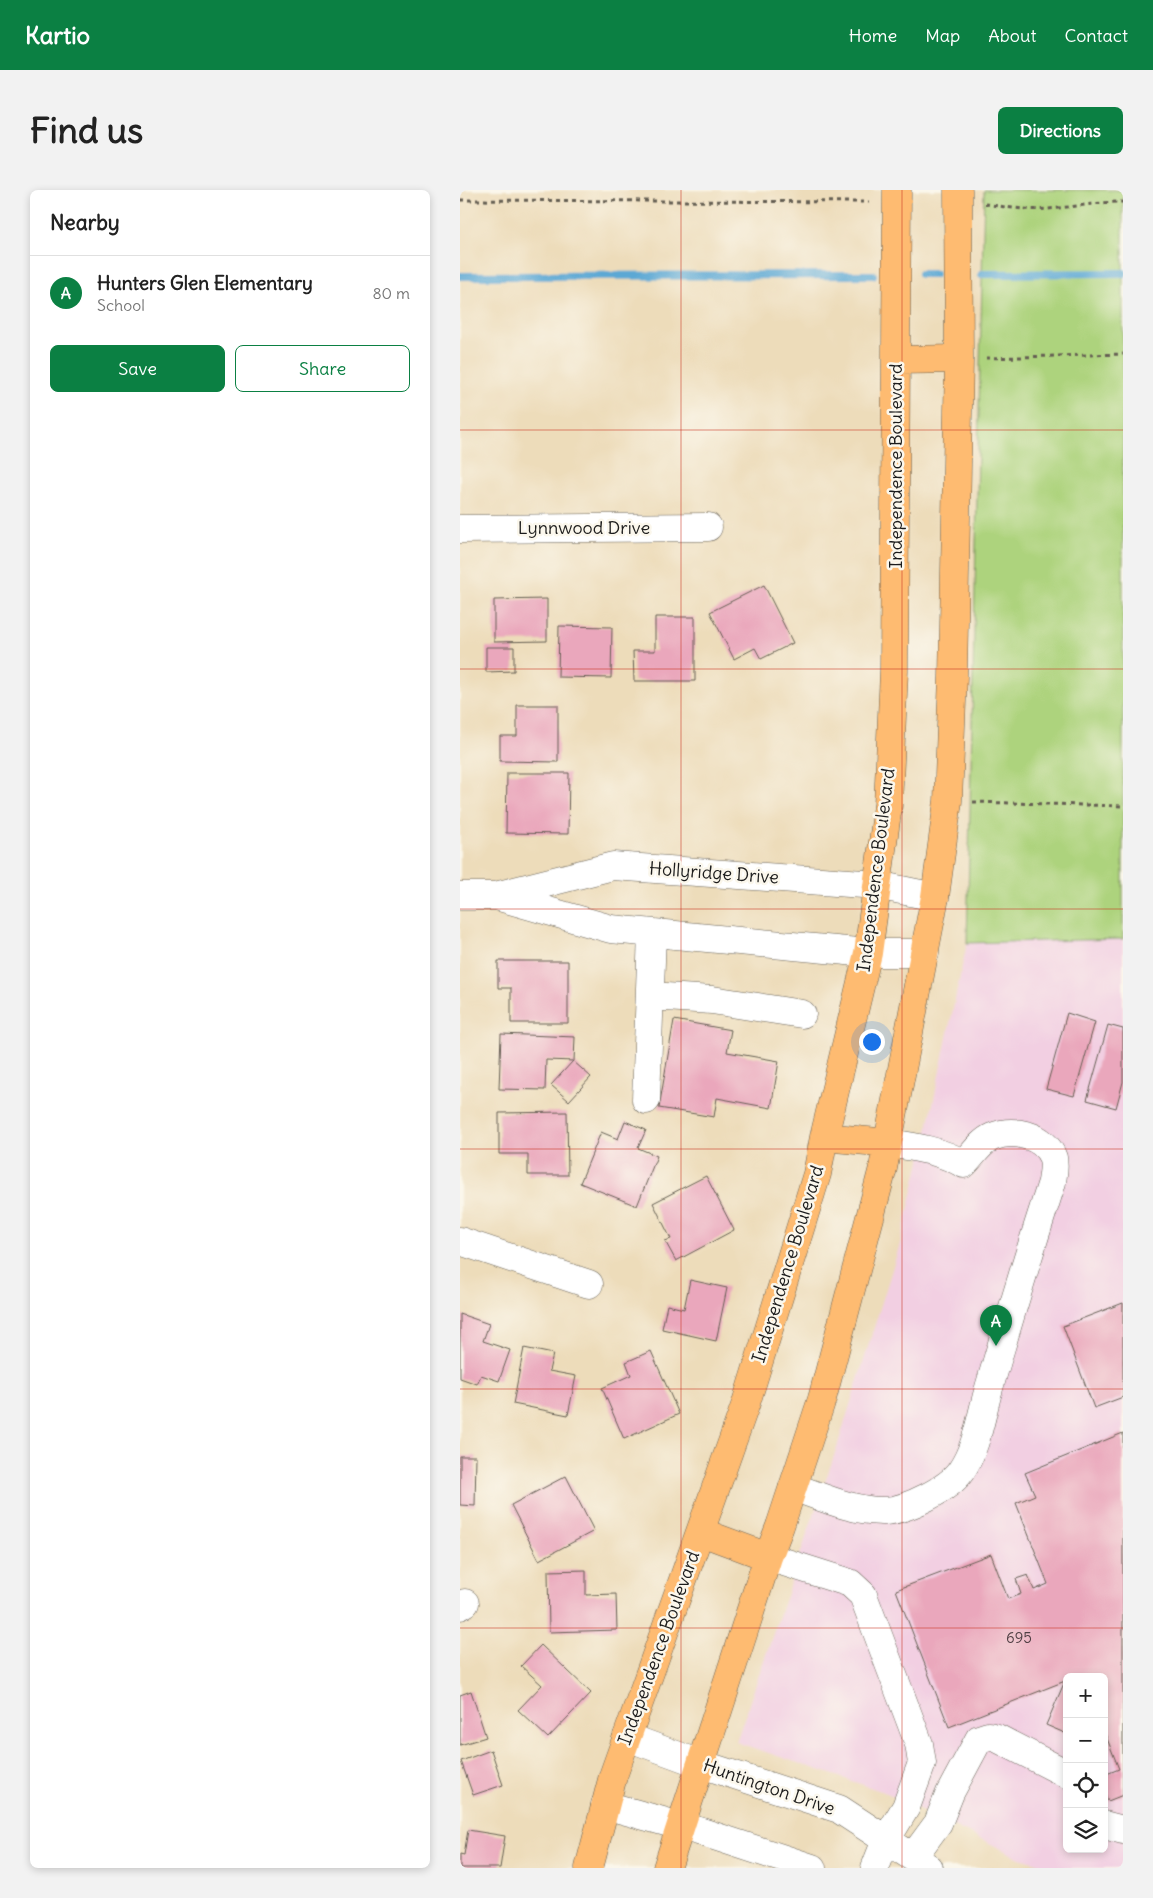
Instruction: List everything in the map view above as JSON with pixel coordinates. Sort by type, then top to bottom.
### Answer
[{"type":"main road","points":[[666,1868],[822,1399],[884,1168],[936,897],[948,801],[953,676],[959,359],[958,195]]},
{"type":"main road","name":"Independence Boulevard","points":[[589,1868],[605,1805],[627,1738],[749,1394],[817,1174],[868,953],[888,805],[894,671],[897,196]]},
{"type":"main road","points":[[897,360],[959,359]]},
{"type":"main road","points":[[824,1137],[888,1143]]},
{"type":"main road","points":[[701,1532],[768,1557]]},
{"type":"street","name":"Lynnwood Drive","points":[[460,529],[708,527]]},
{"type":"street","name":"Hollyridge Drive","points":[[460,896],[495,896],[613,866],[878,885],[936,897]]},
{"type":"street","name":"Hollyridge Drive","points":[[495,896],[611,929],[868,953],[925,953]]},
{"type":"street","points":[[646,1100],[652,933]]},
{"type":"street","points":[[650,996],[712,1000],[802,1014]]},
{"type":"street","points":[[793,1487],[838,1502],[866,1509],[886,1511],[912,1504],[941,1488],[960,1472],[976,1439],[988,1390],[1052,1182],[1053,1158],[1037,1140],[1024,1134],[1005,1134],[991,1138],[964,1164],[942,1153],[926,1148],[888,1143]]},
{"type":"street","points":[[460,1241],[588,1284]]},
{"type":"street","points":[[768,1557],[850,1583],[863,1595],[919,1744],[922,1763],[906,1807],[886,1840],[875,1868]]},
{"type":"street","points":[[921,1863],[950,1793],[979,1739],[988,1736],[997,1738],[1063,1772]]},
{"type":"street","name":"Huntington Drive","points":[[627,1738],[839,1809],[921,1863]]},
{"type":"street","points":[[605,1805],[681,1826],[812,1868]]},
{"type":"street","points":[[1108,1825],[1123,1830]]},
{"type":"path","points":[[958,195],[1007,207],[1047,209],[1104,202],[1123,202]]},
{"type":"path","points":[[460,200],[897,196]]},
{"type":"path","points":[[959,359],[1123,354]]},
{"type":"path","points":[[948,801],[1123,806]]},
{"type":"shaded area","points":[[1123,939],[1123,1868],[1055,1868],[1020,1858],[884,1792],[736,1742],[837,1447],[900,1244],[927,1132],[967,943]]},
{"type":"green space","points":[[984,190],[1123,190],[1123,939],[967,943]]},
{"type":"building","points":[[764,585],[793,643],[761,659],[755,648],[734,659],[710,612]]},
{"type":"building","points":[[547,599],[547,641],[494,642],[494,600]]},
{"type":"building","points":[[655,617],[695,617],[695,681],[634,681],[633,651],[655,651]]},
{"type":"building","points":[[559,626],[612,627],[611,678],[558,677]]},
{"type":"building","points":[[486,647],[514,647],[514,671],[486,672]]},
{"type":"building","points":[[517,705],[558,705],[558,762],[500,761],[500,736],[517,736]]},
{"type":"building","points":[[507,773],[569,773],[568,834],[506,833]]},
{"type":"building","points":[[498,961],[568,961],[568,1023],[511,1023],[511,988],[498,988]]},
{"type":"building","points":[[1067,1013],[1095,1022],[1074,1096],[1046,1089]]},
{"type":"building","points":[[674,1020],[731,1030],[727,1052],[779,1061],[771,1108],[717,1098],[714,1117],[659,1108]]},
{"type":"building","points":[[1108,1025],[1123,1029],[1123,1082],[1116,1108],[1087,1100]]},
{"type":"building","points":[[501,1034],[575,1037],[574,1061],[546,1060],[545,1090],[499,1089]]},
{"type":"building","points":[[573,1061],[591,1077],[569,1101],[551,1085]]},
{"type":"building","points":[[567,1112],[568,1175],[528,1175],[528,1154],[499,1154],[499,1113]]},
{"type":"building","points":[[625,1121],[646,1130],[638,1148],[657,1156],[637,1206],[580,1183],[601,1132],[618,1139]]},
{"type":"building","points":[[706,1176],[734,1230],[676,1261],[665,1241],[671,1239],[653,1203]]},
{"type":"building","points":[[690,1280],[727,1288],[716,1341],[662,1329],[667,1305],[684,1309]]},
{"type":"building","points":[[1123,1303],[1123,1397],[1094,1408],[1063,1326]]},
{"type":"building","points":[[460,1314],[489,1324],[483,1341],[510,1350],[499,1381],[481,1375],[477,1384],[460,1378]]},
{"type":"building","points":[[524,1348],[553,1354],[549,1371],[576,1376],[568,1415],[513,1404]]},
{"type":"building","points":[[651,1351],[679,1414],[624,1439],[602,1388],[631,1375],[626,1362]]},
{"type":"building","points":[[1123,1433],[1123,1795],[1108,1801],[1108,1773],[1119,1769],[1108,1741],[1108,1673],[1063,1673],[1063,1682],[949,1727],[896,1590],[991,1554],[1008,1599],[1021,1594],[1016,1579],[1028,1575],[1034,1590],[1048,1584],[1016,1503],[1035,1495],[1025,1473]]},
{"type":"building","points":[[460,1456],[476,1456],[475,1506],[460,1505]]},
{"type":"building","points":[[566,1476],[594,1531],[539,1560],[511,1505]]},
{"type":"building","points":[[586,1570],[586,1595],[616,1594],[617,1630],[549,1632],[548,1571]]},
{"type":"building","points":[[541,1645],[591,1693],[548,1738],[518,1710],[542,1685],[521,1666]]},
{"type":"building","points":[[1063,1686],[1063,1732],[1046,1725]]},
{"type":"building","points":[[471,1691],[486,1737],[460,1745],[460,1695]]},
{"type":"building","points":[[491,1750],[503,1785],[473,1795],[461,1761]]},
{"type":"building","points":[[468,1830],[505,1836],[500,1868],[460,1868],[460,1854],[464,1855]]},
{"type":"waterway","points":[[982,274],[1123,273]]},
{"type":"waterway","points":[[921,274],[935,274]]},
{"type":"waterway","points":[[460,276],[873,275]]},
{"type":"place","name":"Hunters Glen Elementary","points":[[996,1346]]}]
